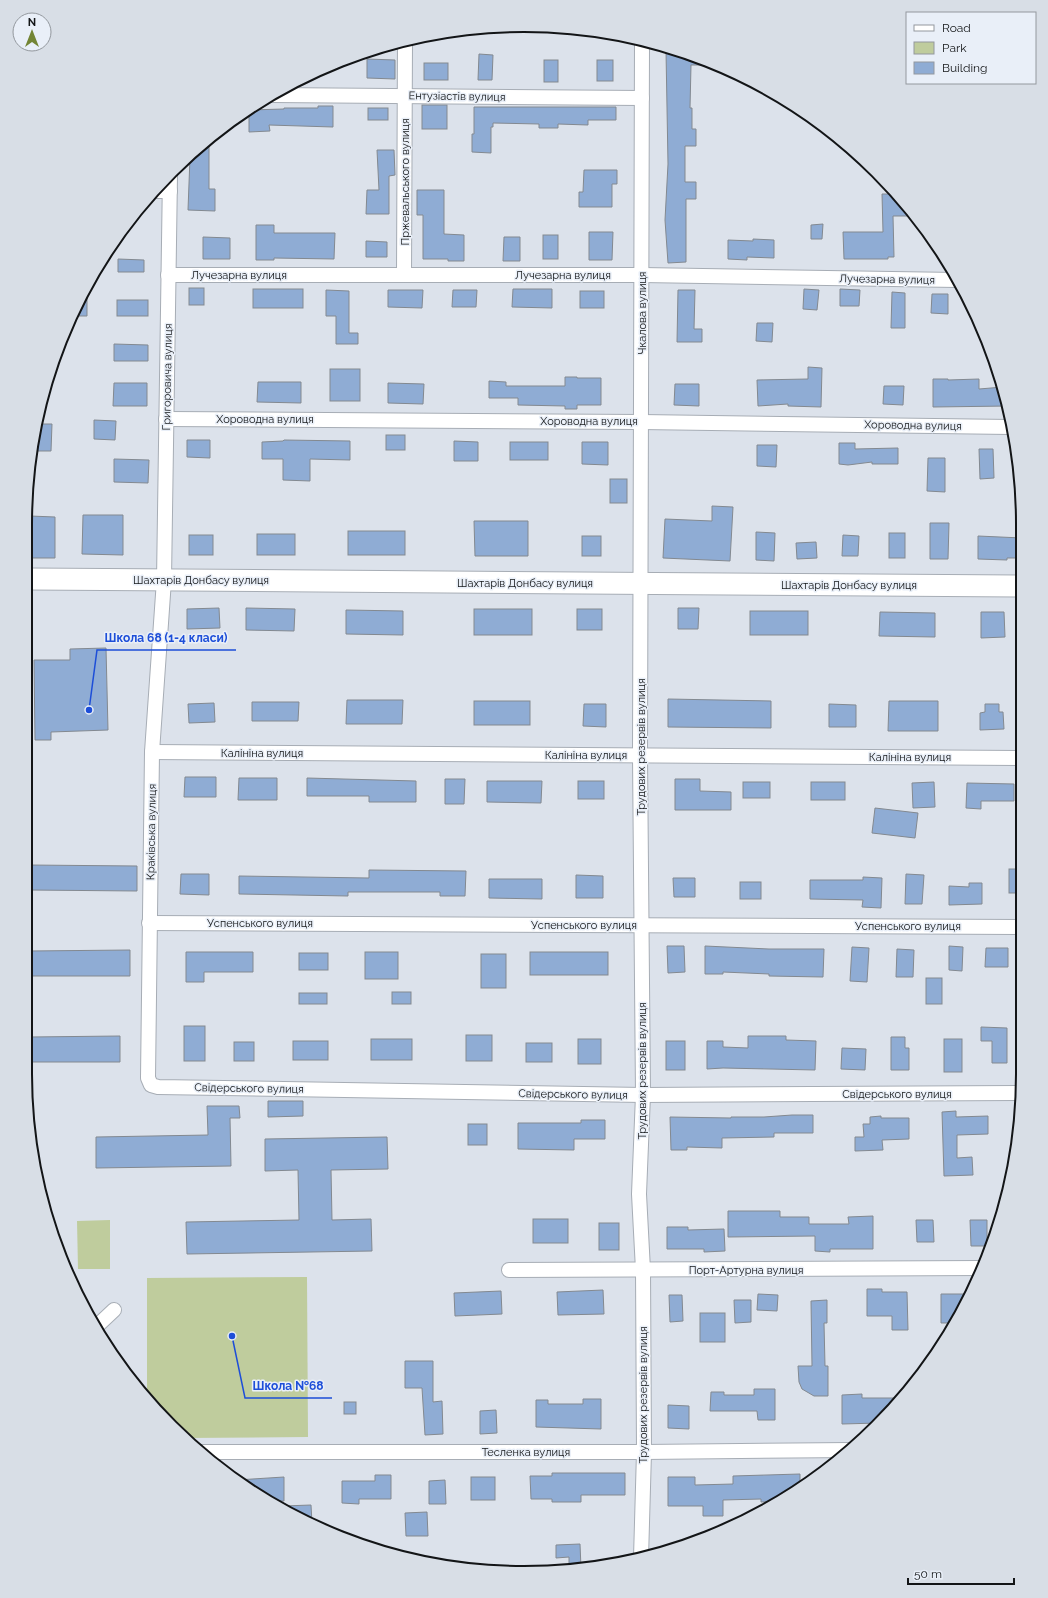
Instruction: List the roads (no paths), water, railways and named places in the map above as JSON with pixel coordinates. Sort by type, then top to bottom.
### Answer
[{"type":"street","name":"Пржевальського вулиця","points":[[404,275],[405,47]]},
{"type":"street","name":"Чкалова вулиця","points":[[641,584],[642,47]]},
{"type":"street","name":"Ентузіастів вулиця","points":[[283,95],[642,98]]},
{"type":"street","name":"Григоровича вулиця","points":[[164,580],[170,183]]},
{"type":"street","points":[[162,191],[170,191]]},
{"type":"street","name":"Лучезарна вулиця","points":[[168,275],[642,275],[951,280]]},
{"type":"street","name":"Хороводна вулиця","points":[[166,419],[641,422],[1007,427]]},
{"type":"street","name":"Шахтарів Донбасу вулиця","points":[[32,579],[1016,586]]},
{"type":"street","name":"Краківська вулиця","points":[[151,1085],[148,1078],[152,752],[164,580]]},
{"type":"street","name":"Трудових резервів вулиця","points":[[641,584],[640,756],[643,1095],[640,1194],[643,1270],[644,1452],[641,1552]]},
{"type":"street","name":"Калініна вулиця","points":[[152,752],[1016,758]]},
{"type":"street","name":"Успенського вулиця","points":[[149,923],[1016,927]]},
{"type":"street","name":"Свідерського вулиця","points":[[151,1085],[643,1095],[1015,1093]]},
{"type":"street","name":"Порт-Артурна вулиця","points":[[509,1270],[976,1268]]},
{"type":"street","points":[[100,1323],[114,1310]]},
{"type":"street","name":"Тесленка вулиця","points":[[210,1452],[644,1452],[841,1450]]},
{"type":"place","name":"Школа 68 (1-4 класи)","points":[[89,710]]},
{"type":"place","name":"Школа №68","points":[[232,1336]]}]
